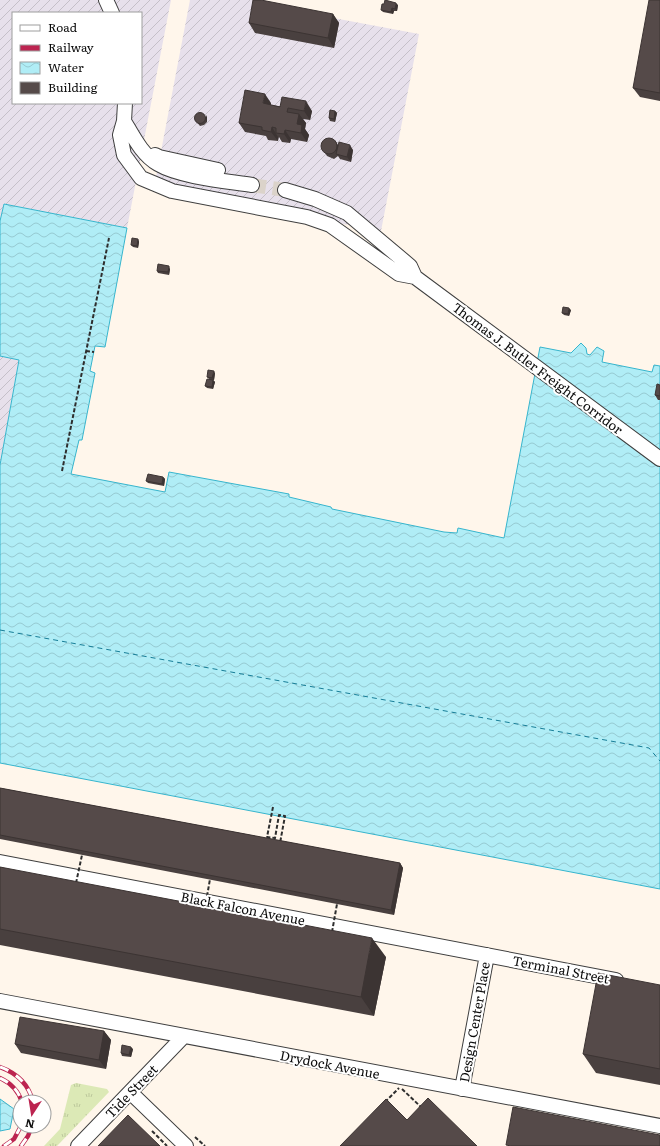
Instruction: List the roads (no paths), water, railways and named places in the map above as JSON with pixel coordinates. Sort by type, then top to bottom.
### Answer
[{"type":"street","points":[[106,0],[112,12]]},
{"type":"street","name":"Thomas J. Butler Freight Corridor","points":[[126,104],[124,121],[120,135],[124,155],[141,178],[172,191],[307,217],[330,224],[399,274],[415,277],[660,459]]},
{"type":"street","points":[[124,121],[138,145],[157,164],[173,171],[246,184]]},
{"type":"street","name":"Thomas J. Butler Freight Corridor","points":[[285,190],[315,199],[347,213],[410,266],[415,277]]},
{"type":"street","name":"Black Falcon Avenue","points":[[0,862],[486,955]]},
{"type":"street","name":"Terminal Street","points":[[486,955],[627,982]]},
{"type":"street","name":"Design Center Place","points":[[462,1089],[486,955]]},
{"type":"street","name":"Drydock Avenue","points":[[0,1001],[660,1126]]},
{"type":"street","name":"Tide Street","points":[[78,1146],[184,1036]]},
{"type":"street","points":[[130,1092],[186,1146]]},
{"type":"water","points":[[4,204],[127,228],[105,347],[95,346],[90,371],[95,373],[82,440],[79,440],[71,474],[165,492],[169,472],[289,494],[289,497],[331,507],[332,509],[444,532],[457,533],[458,528],[504,538],[540,347],[571,353],[581,343],[586,348],[587,354],[590,355],[597,347],[604,351],[602,362],[652,372],[654,365],[660,366],[660,889],[0,763],[0,465],[19,360],[0,356],[0,221]]},
{"type":"water","points":[[0,1099],[12,1108],[12,1119],[10,1129],[0,1131]]},
{"type":"tunnel","points":[[252,185],[285,190]]},
{"type":"railway","points":[[0,1067],[17,1076],[29,1090],[30,1094]]},
{"type":"railway","points":[[0,1078],[14,1087],[18,1094]]},
{"type":"railway","points":[[4,1146],[14,1139],[17,1134]]},
{"type":"railway","points":[[21,1146],[29,1134]]}]
